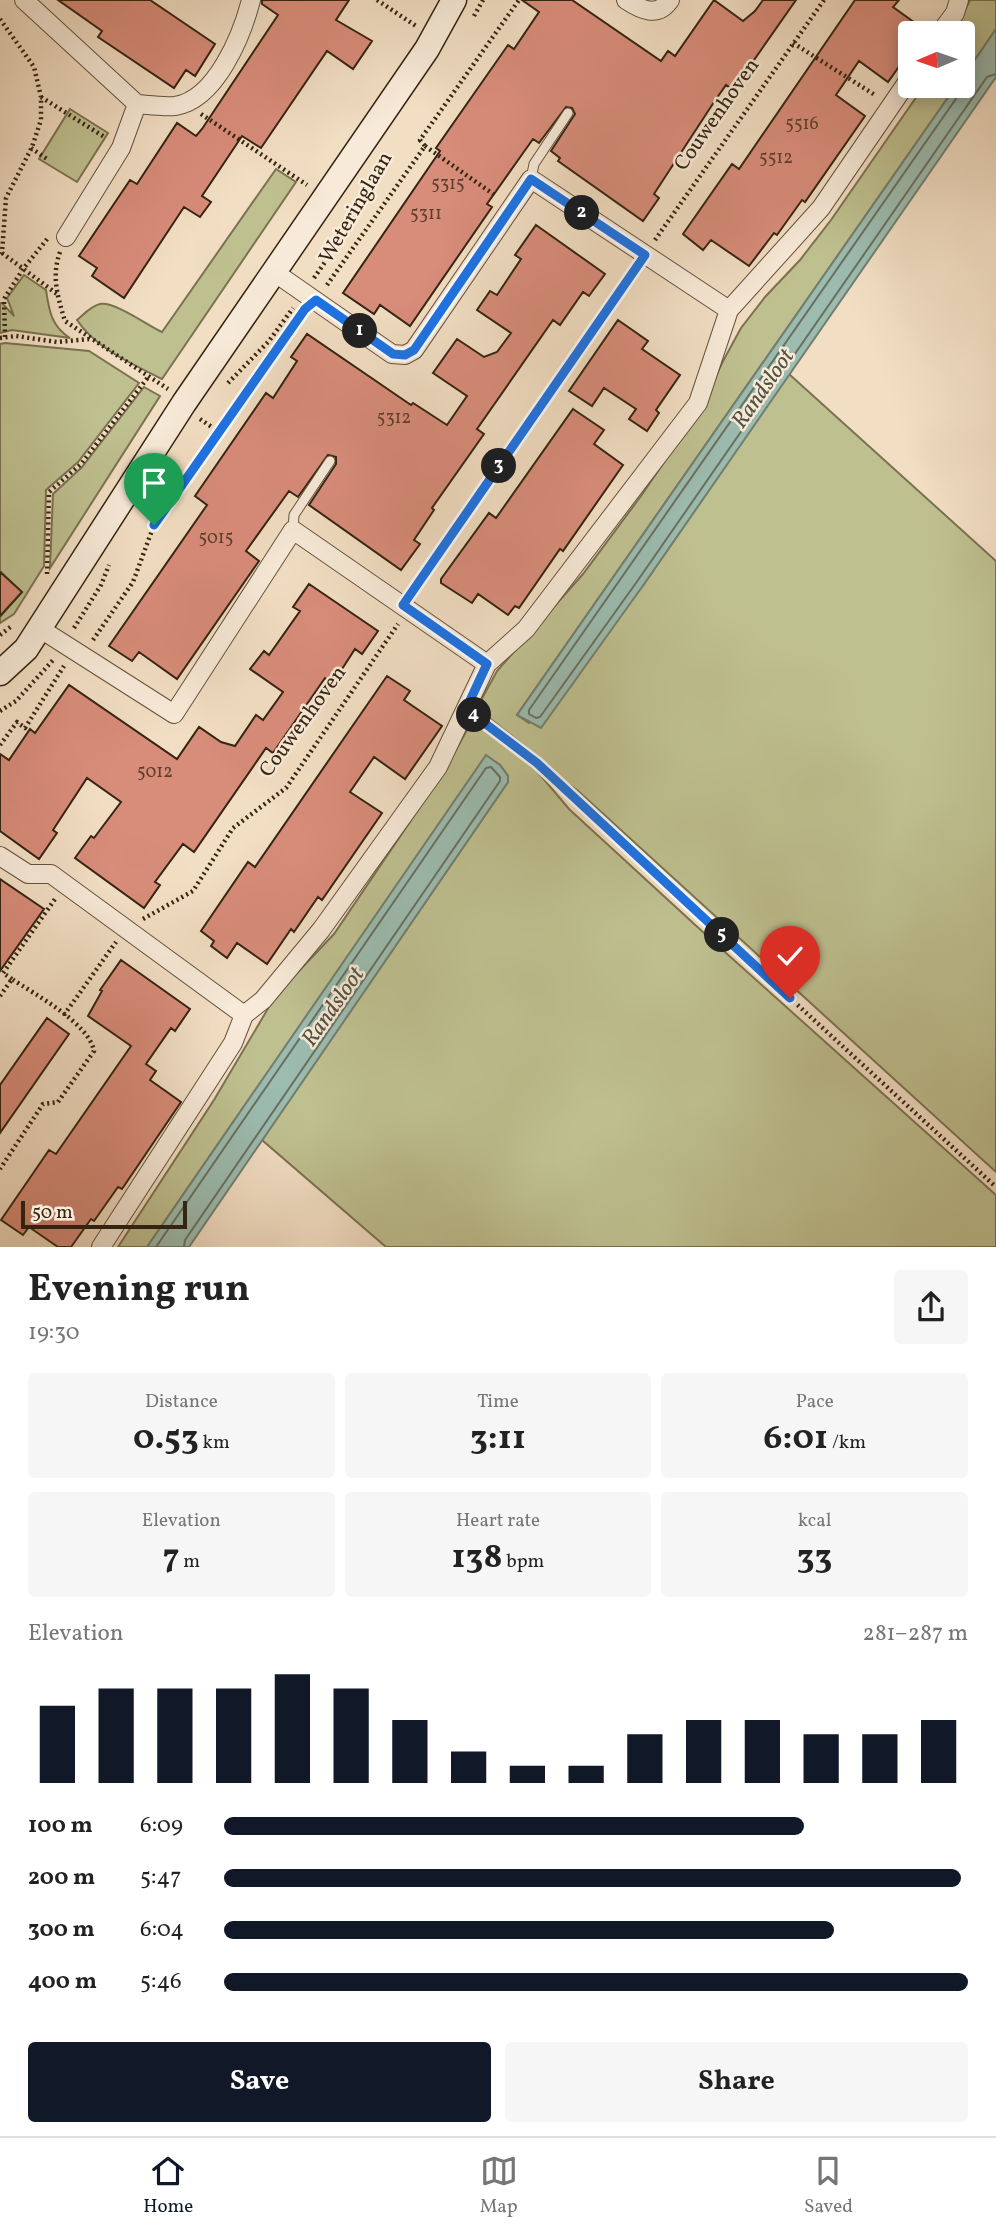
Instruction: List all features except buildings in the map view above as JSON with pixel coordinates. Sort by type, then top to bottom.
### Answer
[{"type":"street","points":[[24,0],[136,104],[175,106],[197,97],[229,58],[251,0]]},
{"type":"street","name":"Weteringlaan","points":[[0,673],[26,649],[195,409],[274,272],[427,49],[454,0]]},
{"type":"street","points":[[626,0],[641,10],[653,12],[665,8],[670,0]]},
{"type":"street","points":[[949,21],[959,0]]},
{"type":"street","points":[[102,1247],[233,1043],[244,1015],[263,1000],[321,930],[398,819],[438,767],[487,664],[526,629],[698,403],[729,310],[821,208],[898,95]]},
{"type":"street","points":[[66,237],[121,148],[136,104]]},
{"type":"street","points":[[274,272],[393,354],[405,355],[414,350],[531,179],[729,310]]},
{"type":"street","points":[[39,628],[174,714],[293,530],[487,664]]},
{"type":"street","points":[[0,856],[28,874],[51,874],[244,1015]]},
{"type":"lane","points":[[531,179],[534,164],[568,113]]},
{"type":"lane","points":[[293,530],[294,515],[330,461]]},
{"type":"lane","points":[[466,709],[512,744]]},
{"type":"path","points":[[377,0],[416,27]]},
{"type":"path","points":[[470,24],[483,0]]},
{"type":"path","points":[[512,207],[425,146],[421,140],[519,0]]},
{"type":"path","name":"Couwenhoven","points":[[125,928],[193,891],[233,828],[286,788],[397,628],[403,605],[824,0]]},
{"type":"path","points":[[0,19],[34,67],[41,97],[41,120],[31,148],[6,198],[1,254],[57,294]]},
{"type":"path","points":[[793,43],[891,105]]},
{"type":"path","points":[[41,97],[121,148]]},
{"type":"path","points":[[189,100],[194,110],[308,186]]},
{"type":"path","points":[[0,711],[16,701],[69,646],[92,641],[133,582],[154,525],[305,309],[310,296],[425,146]]},
{"type":"path","points":[[31,148],[47,159]]},
{"type":"path","name":"Weteringlaan","points":[[220,390],[310,296],[349,227],[382,159]]},
{"type":"path","points":[[90,339],[57,342],[16,336],[2,338],[3,304],[23,269],[52,234],[66,237],[54,266],[57,294],[65,321],[195,409],[219,432]]},
{"type":"path","points":[[47,582],[49,492],[81,464],[149,376]]},
{"type":"path","points":[[0,745],[17,722],[25,728],[112,559]]},
{"type":"path","points":[[512,744],[537,763],[996,1187]]},
{"type":"path","points":[[0,1169],[43,1104],[58,1102],[94,1051],[93,1045],[76,1023],[3,974],[65,885]]},
{"type":"path","points":[[64,1015],[125,928]]},
{"type":"path","points":[[0,996],[12,979]]},
{"type":"green space","points":[[970,0],[996,0],[996,29],[975,60],[975,21],[960,21]]},
{"type":"green space","points":[[916,98],[948,98],[517,715],[529,723],[642,587],[789,374],[996,561],[996,1172],[577,790],[559,778],[532,752],[483,713],[479,704],[497,671],[583,574],[641,496],[703,405],[741,328],[831,220]]},
{"type":"green space","points":[[70,109],[108,133],[77,182],[39,159]]},
{"type":"green space","points":[[276,169],[296,182],[162,379],[116,355],[94,339],[77,320],[94,306],[106,304],[162,332]]},
{"type":"green space","points":[[24,275],[46,290],[55,323],[70,338],[12,330],[0,333],[0,303],[14,316],[7,298]]},
{"type":"green space","points":[[0,344],[89,351],[139,383],[78,462],[46,490],[44,566],[14,614],[0,623],[0,617],[22,592],[0,571]]},
{"type":"green space","points":[[144,387],[160,396],[50,568],[53,494],[82,467]]},
{"type":"green space","points":[[472,721],[531,764],[569,809],[996,1195],[996,1247],[386,1247],[262,1140],[508,782],[508,776],[500,765],[486,756],[147,1247],[118,1247],[214,1100],[276,995],[334,934],[443,773]]},
{"type":"water","name":"Randsloot","points":[[996,29],[996,77],[642,587],[541,728],[517,715],[948,98],[975,98],[975,60]]},
{"type":"water","name":"Randsloot","points":[[486,755],[500,765],[508,776],[508,782],[189,1247],[147,1247]]},
{"type":"route","points":[[154,525],[305,309],[316,300],[393,354],[405,355],[414,350],[531,179],[645,255],[403,605],[487,664],[466,709],[537,763],[790,998]]}]
